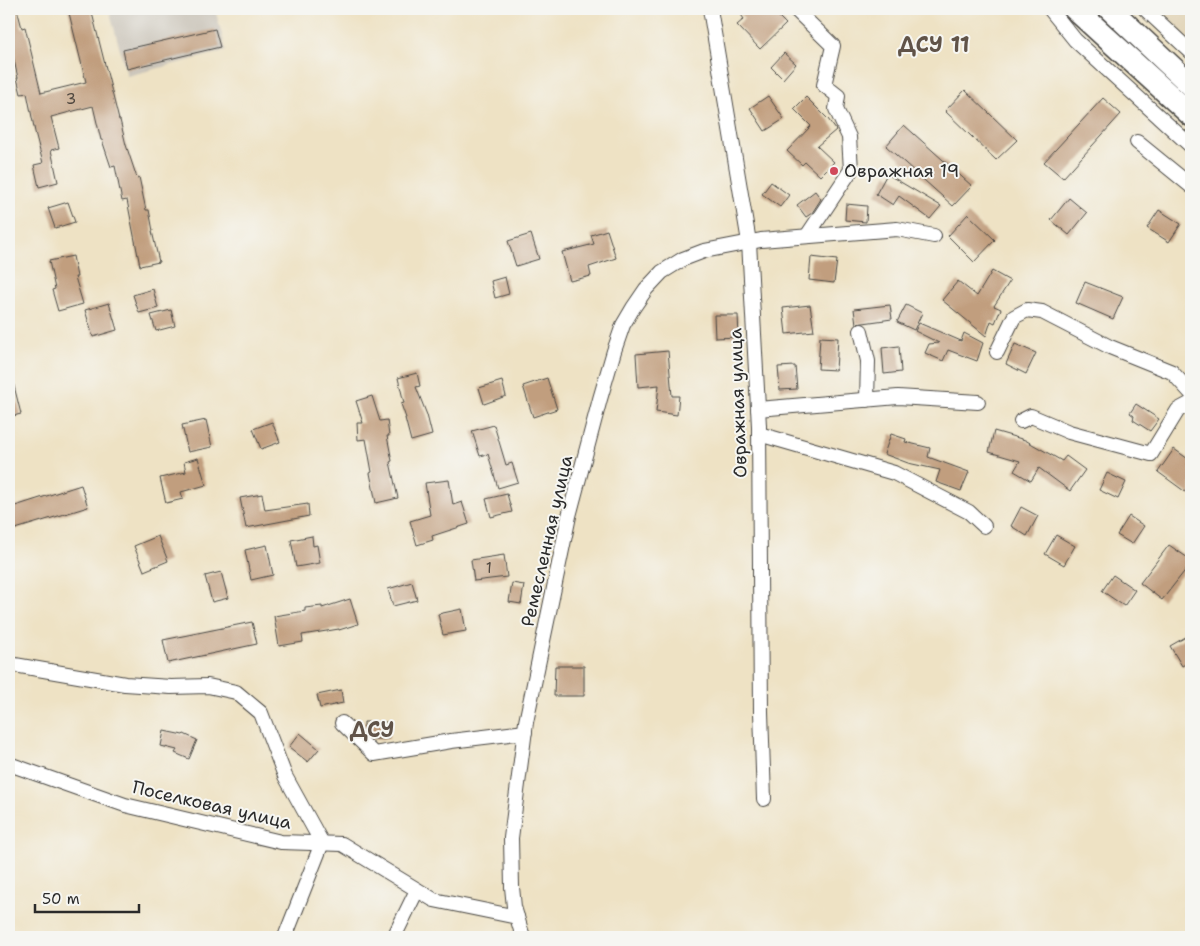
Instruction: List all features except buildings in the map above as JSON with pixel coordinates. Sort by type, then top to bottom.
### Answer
[{"type":"highway","points":[[1075,9],[1191,115]]},
{"type":"highway","points":[[1110,9],[1191,85]]},
{"type":"street","name":"Овражная улица","points":[[710,9],[755,241],[759,434],[761,712],[764,799]]},
{"type":"street","points":[[795,9],[832,46],[824,85],[838,96],[836,109],[849,137],[851,170],[807,236]]},
{"type":"street","points":[[1050,9],[1075,40],[1191,146]]},
{"type":"street","points":[[1145,9],[1191,52]]},
{"type":"street","points":[[1137,142],[1191,186]]},
{"type":"street","name":"Ремесленная улица","points":[[523,937],[514,907],[511,838],[525,732],[569,516],[614,351],[633,308],[646,289],[662,272],[683,259],[704,251],[755,241],[897,230],[934,236]]},
{"type":"street","points":[[997,352],[1014,317],[1027,310],[1042,312],[1110,347],[1172,372],[1191,394]]},
{"type":"street","points":[[861,331],[868,361],[867,400]]},
{"type":"street","points":[[758,409],[898,397],[978,402]]},
{"type":"street","points":[[1021,421],[1031,416],[1069,432],[1152,454],[1178,410],[1191,402]]},
{"type":"street","points":[[759,434],[894,473],[969,512],[984,526]]},
{"type":"street","points":[[9,664],[125,684],[171,687],[208,686],[236,692],[261,713],[285,776],[322,843],[286,937]]},
{"type":"street","points":[[342,723],[374,754],[451,741],[525,732]]},
{"type":"street","name":"Поселковая улица","points":[[9,764],[126,805],[281,842],[342,844],[434,900],[517,917]]},
{"type":"street","points":[[394,937],[417,890]]},
{"type":"shaded area","points":[[109,9],[215,9],[226,51],[127,76]]},
{"type":"shaded area","points":[[1140,9],[1191,9],[1191,53]]},
{"type":"place","name":"Овражная 19","points":[[834,171]]},
{"type":"district","name":"ДСУ 11","points":[[934,44]]},
{"type":"district","name":"ДСУ","points":[[372,729]]}]
